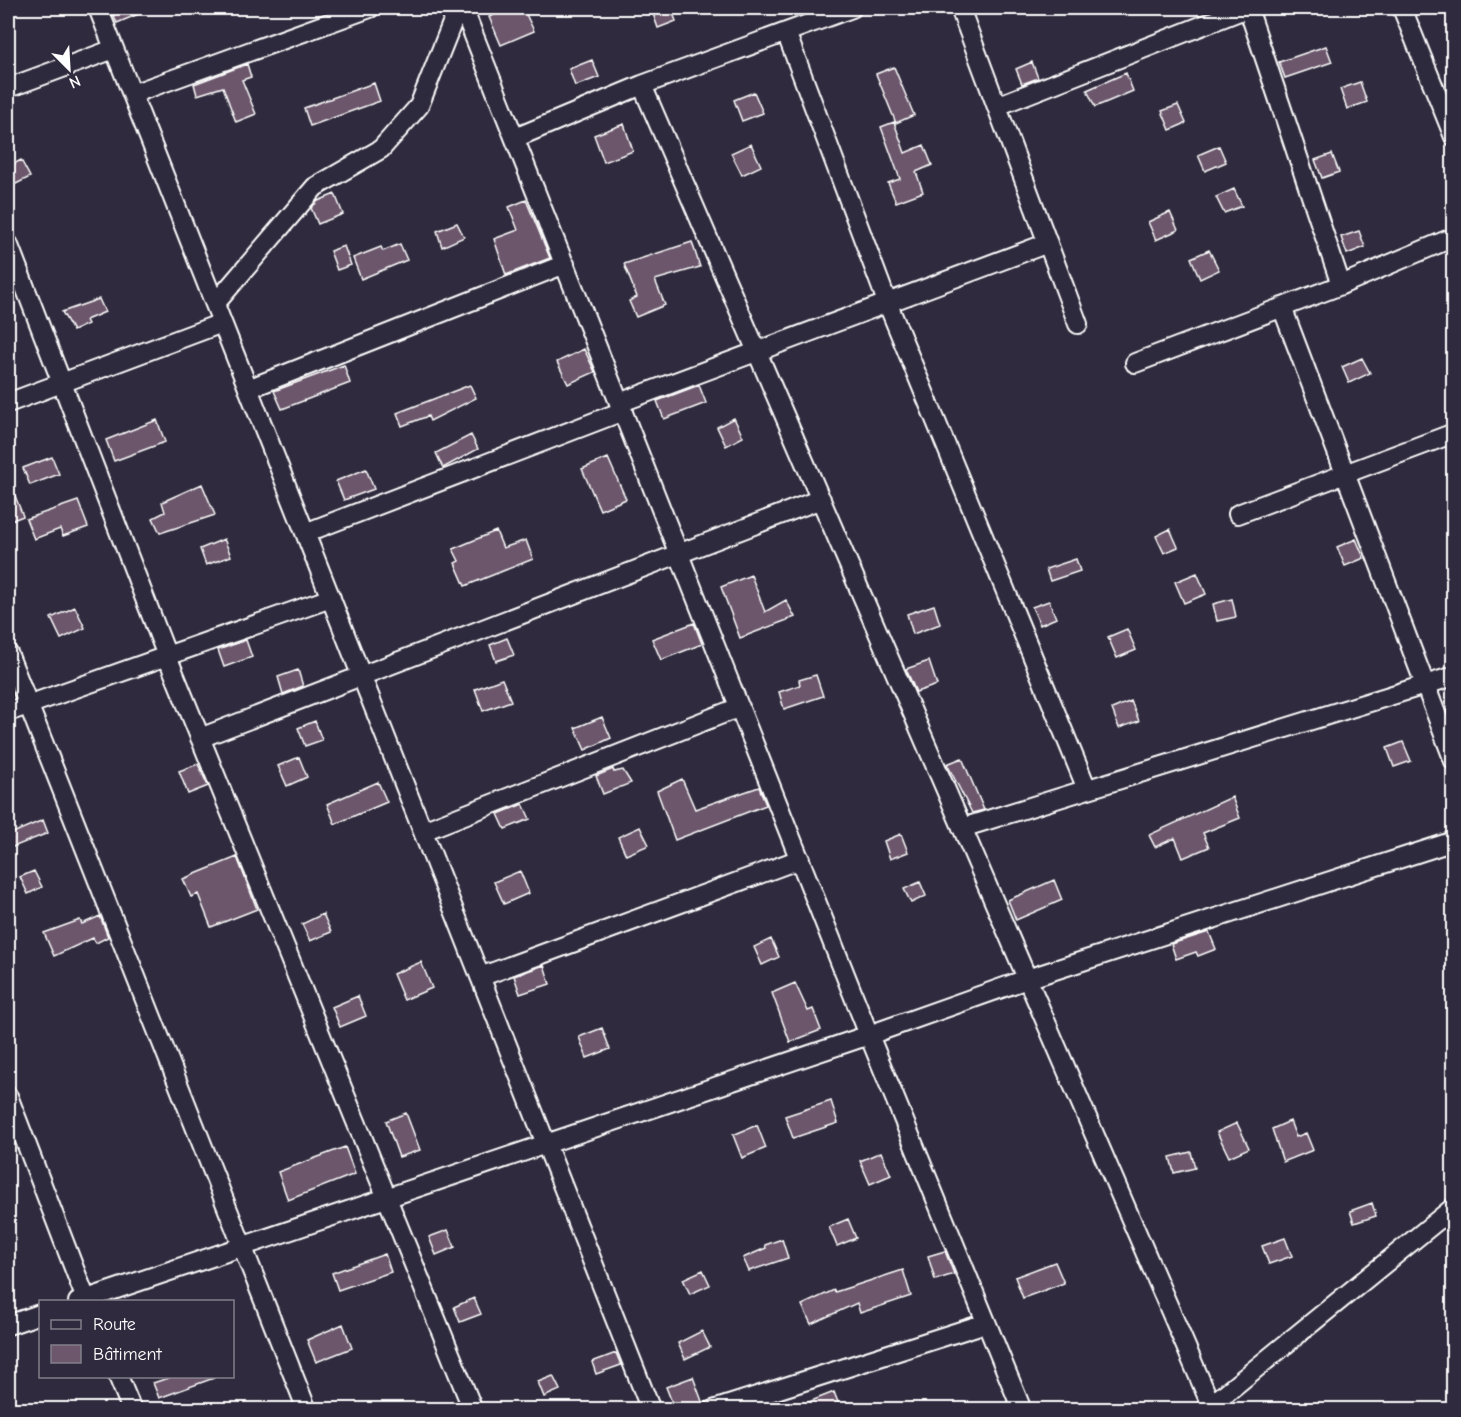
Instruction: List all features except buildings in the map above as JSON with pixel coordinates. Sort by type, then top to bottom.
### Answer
[{"type":"street","points":[[98,8],[651,1410]]},
{"type":"street","points":[[132,94],[370,8]]},
{"type":"street","points":[[215,304],[315,187],[381,149],[419,106],[458,8]]},
{"type":"street","points":[[463,8],[869,1035],[1022,1410]]},
{"type":"street","points":[[515,138],[642,85],[846,8]]},
{"type":"street","points":[[960,8],[1078,324]]},
{"type":"street","points":[[997,106],[1248,8],[1341,285]]},
{"type":"street","points":[[1402,8],[1454,137]]},
{"type":"street","points":[[786,32],[887,302],[1087,789]]},
{"type":"street","points":[[8,88],[114,49]]},
{"type":"street","points":[[642,85],[1027,979],[1208,1407],[1454,1207]]},
{"type":"street","points":[[1135,363],[1341,285],[1454,237]]},
{"type":"street","points":[[8,243],[167,656],[473,1410]]},
{"type":"street","points":[[305,533],[621,407],[756,350],[1048,243]]},
{"type":"street","points":[[248,389],[564,264]]},
{"type":"street","points":[[1282,307],[1454,761]]},
{"type":"street","points":[[8,403],[222,323]]},
{"type":"street","points":[[1239,513],[1454,433]]},
{"type":"street","points":[[200,738],[820,499]]},
{"type":"street","points":[[8,712],[331,598]]},
{"type":"street","points":[[8,653],[307,1410]]},
{"type":"street","points":[[962,828],[1454,676]]},
{"type":"street","points":[[423,831],[740,707]]},
{"type":"street","points":[[87,1300],[242,1244],[869,1035],[1027,979],[1454,841]]},
{"type":"street","points":[[480,976],[800,858]]},
{"type":"street","points":[[8,1096],[84,1300]]},
{"type":"street","points":[[8,1325],[39,1314]]},
{"type":"street","points":[[713,1410],[986,1323]]},
{"type":"street","points":[[118,1378],[132,1410]]}]
